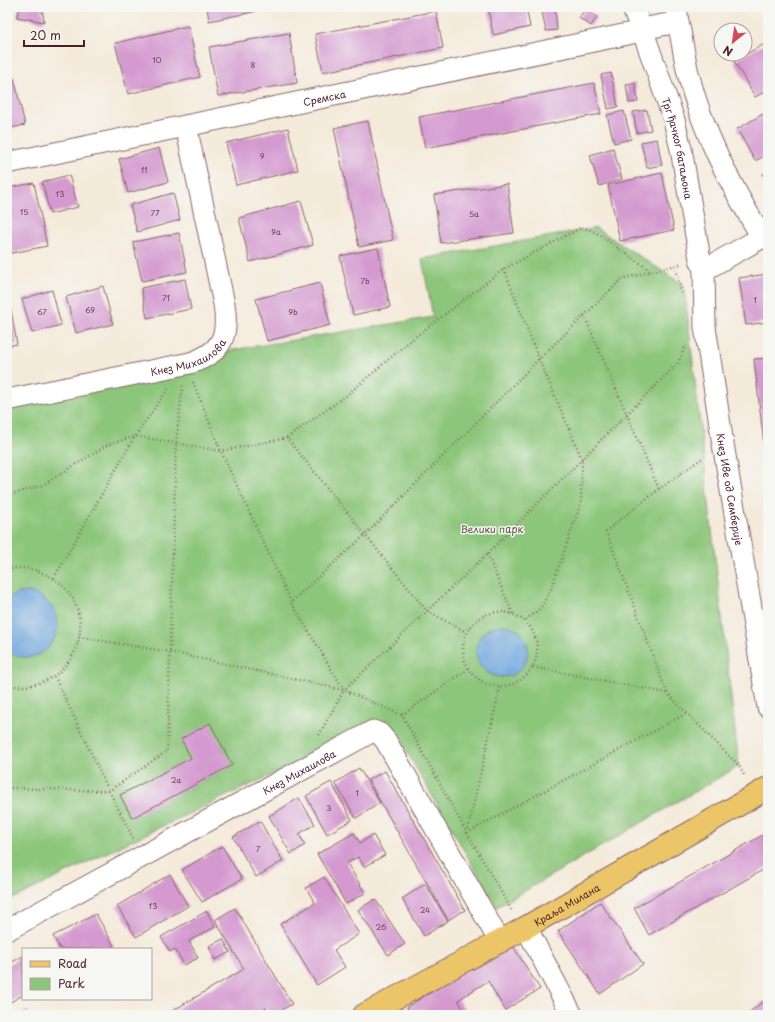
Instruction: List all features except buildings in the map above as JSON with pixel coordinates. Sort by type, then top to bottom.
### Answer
[{"type":"main road","name":"Краља Милана","points":[[364,1015],[526,928],[762,793]]},
{"type":"street","name":"Трг ђачког батаљона","points":[[632,7],[642,30],[674,120],[681,149],[702,264]]},
{"type":"street","points":[[642,30],[677,14],[688,74],[709,137],[741,203],[765,235],[702,264]]},
{"type":"street","name":"Сремска","points":[[7,163],[642,30]]},
{"type":"street","name":"Кнез Михаилова","points":[[7,400],[186,363],[213,353],[222,340],[225,322],[224,304],[186,126]]},
{"type":"street","name":"Кнез Иве од Семберије","points":[[702,264],[705,327],[722,444],[768,707]]},
{"type":"street","name":"Кнез Михаилова","points":[[7,930],[370,732],[376,732],[386,741],[500,942]]},
{"type":"street","points":[[526,928],[572,1015]]},
{"type":"path","points":[[7,496],[43,485],[107,445],[135,436],[221,451],[287,438],[347,395],[410,341],[504,269],[582,227],[595,232],[651,271]]},
{"type":"path","points":[[291,602],[364,535],[539,359],[622,279],[675,265],[702,264]]},
{"type":"path","points":[[675,265],[684,303]]},
{"type":"path","points":[[504,269],[539,359],[582,459],[581,503],[551,589],[540,609],[524,621]]},
{"type":"path","points":[[584,315],[659,489]]},
{"type":"path","points":[[319,736],[344,690],[426,610],[487,554],[678,363],[686,342]]},
{"type":"path","points":[[54,578],[135,436],[186,363]]},
{"type":"path","points":[[7,788],[109,791],[167,751],[176,442],[186,363]]},
{"type":"path","points":[[186,363],[221,451],[291,602],[344,690]]},
{"type":"path","points":[[287,438],[426,610],[466,632]]},
{"type":"path","points":[[722,444],[659,489],[606,531],[667,693],[739,766],[762,793]]},
{"type":"path","points":[[487,554],[513,614]]},
{"type":"path","points":[[7,570],[16,568],[36,570],[54,578],[67,590],[76,604],[80,621],[80,637],[69,662],[55,677],[38,685],[20,688],[7,685]]},
{"type":"path","points":[[493,612],[513,614],[524,621],[532,631],[536,642],[537,655],[533,667],[519,681],[500,687],[487,685],[476,678],[468,669],[463,657],[462,644],[466,632],[473,622],[493,612]]},
{"type":"path","points":[[80,637],[170,652],[344,690]]},
{"type":"path","points":[[533,667],[667,693]]},
{"type":"path","points":[[402,715],[468,669]]},
{"type":"path","points":[[55,677],[109,791],[142,856]]},
{"type":"path","points":[[500,687],[467,833],[687,713]]},
{"type":"green space","name":"Велики парк","points":[[596,228],[684,285],[739,766],[497,907],[388,720],[133,840],[7,902],[7,398],[178,359],[433,317],[422,259]]},
{"type":"water","points":[[30,592],[46,601],[55,613],[57,626],[54,638],[47,649],[35,656],[22,657],[7,651],[7,598],[18,593]]},
{"type":"water","points":[[497,625],[507,625],[521,632],[528,646],[528,656],[521,670],[507,677],[497,677],[487,673],[480,666],[476,656],[476,646],[480,636],[487,629]]}]
